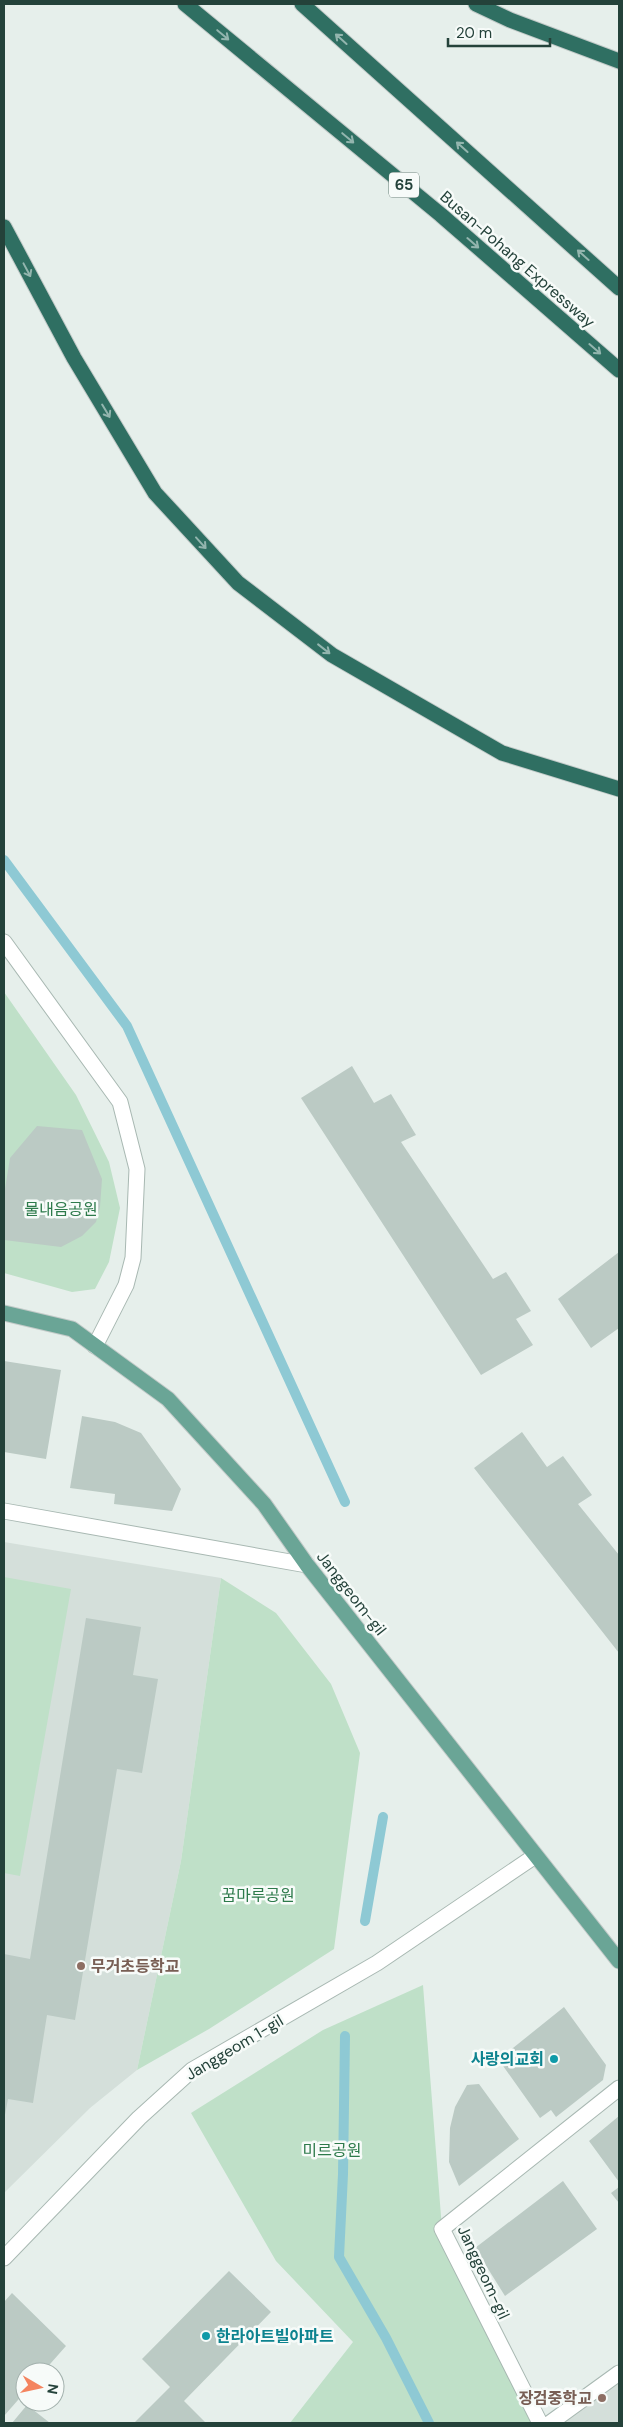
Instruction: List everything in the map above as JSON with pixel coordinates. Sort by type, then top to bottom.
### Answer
[{"type":"highway","name":"Busan-Pohang Expressway","points":[[185,4],[441,215],[619,370]]},
{"type":"highway","points":[[302,4],[619,288]]},
{"type":"highway","points":[[476,4],[510,20],[619,61]]},
{"type":"highway","points":[[4,227],[74,358],[155,493],[238,583],[332,655],[502,753],[619,789]]},
{"type":"main road","name":"Janggeom-gil","points":[[4,1313],[72,1329],[168,1399],[264,1504],[307,1565],[619,1961]]},
{"type":"street","points":[[4,942],[120,1102],[137,1169],[133,1258],[126,1285],[96,1346]]},
{"type":"street","points":[[4,1510],[307,1565]]},
{"type":"street","name":"Janggeom 1-gil","points":[[4,2258],[139,2118],[192,2070],[378,1963],[535,1856]]},
{"type":"street","name":"Janggeom-gil","points":[[540,2423],[442,2229],[619,2088]]},
{"type":"street","points":[[550,2423],[619,2373]]},
{"type":"shaded area","name":"무거초등학교","points":[[4,1542],[221,1578],[181,1861],[137,2070],[90,2108],[4,2193]]},
{"type":"shaded area","name":"장검중학교","points":[[619,2373],[619,2423],[550,2423]]},
{"type":"green space","name":"물내음공원","points":[[4,992],[76,1095],[109,1162],[120,1208],[109,1262],[95,1289],[72,1292],[4,1273]]},
{"type":"green space","points":[[4,1577],[71,1589],[20,1876],[4,1873]]},
{"type":"green space","name":"꿈마루공원","points":[[221,1578],[276,1613],[331,1684],[360,1753],[334,1949],[209,2029],[137,2070],[181,1861]]},
{"type":"green space","name":"미르공원","points":[[423,1985],[442,2229],[540,2423],[290,2423],[353,2342],[276,2261],[191,2113],[323,2030]]},
{"type":"building","points":[[352,1066],[374,1103],[391,1094],[416,1135],[401,1142],[493,1279],[506,1272],[531,1311],[516,1319],[533,1345],[481,1375],[301,1098]]},
{"type":"building","points":[[37,1126],[82,1130],[102,1179],[100,1207],[96,1222],[82,1236],[61,1247],[4,1240],[4,1195],[10,1158]]},
{"type":"building","points":[[619,1252],[619,1328],[591,1348],[558,1299]]},
{"type":"building","points":[[4,1361],[61,1370],[46,1459],[4,1452]]},
{"type":"building","points":[[82,1416],[115,1422],[141,1433],[181,1489],[172,1511],[114,1504],[115,1494],[70,1488]]},
{"type":"building","points":[[522,1432],[547,1467],[563,1456],[592,1495],[578,1504],[619,1555],[619,1653],[474,1468]]},
{"type":"building","points":[[86,1618],[141,1627],[133,1675],[158,1679],[142,1773],[117,1769],[75,2020],[47,2015],[33,2103],[8,2099],[4,2120],[4,1954],[30,1959]]},
{"type":"building","name":"사랑의교회","points":[[564,2007],[606,2065],[603,2080],[556,2117],[551,2110],[540,2118],[501,2063],[511,2055],[508,2052]]},
{"type":"building","points":[[479,2084],[519,2139],[459,2186],[449,2162],[450,2128],[455,2107],[467,2085]]},
{"type":"building","points":[[619,2116],[619,2182],[589,2141]]},
{"type":"building","points":[[563,2181],[597,2229],[505,2296],[475,2248]]},
{"type":"building","points":[[619,2187],[619,2203],[611,2193]]},
{"type":"building","name":"한라아트빌아파트","points":[[229,2271],[271,2312],[184,2401],[206,2423],[134,2423],[170,2387],[142,2359]]},
{"type":"building","points":[[12,2293],[66,2346],[52,2362],[15,2362],[15,2403],[4,2416],[4,2302]]},
{"type":"building","points":[[21,2412],[36,2412],[50,2423],[12,2423]]},
{"type":"waterway","points":[[4,860],[127,1026],[345,1502]]},
{"type":"waterway","points":[[365,1921],[383,1817]]},
{"type":"waterway","points":[[345,2036],[343,2174],[339,2257],[386,2338],[429,2423]]},
{"type":"place","name":"무거초등학교","points":[[81,1966]]},
{"type":"place","name":"사랑의교회","points":[[554,2059]]},
{"type":"place","name":"한라아트빌아파트","points":[[206,2336]]},
{"type":"place","name":"장검중학교","points":[[602,2398]]}]
